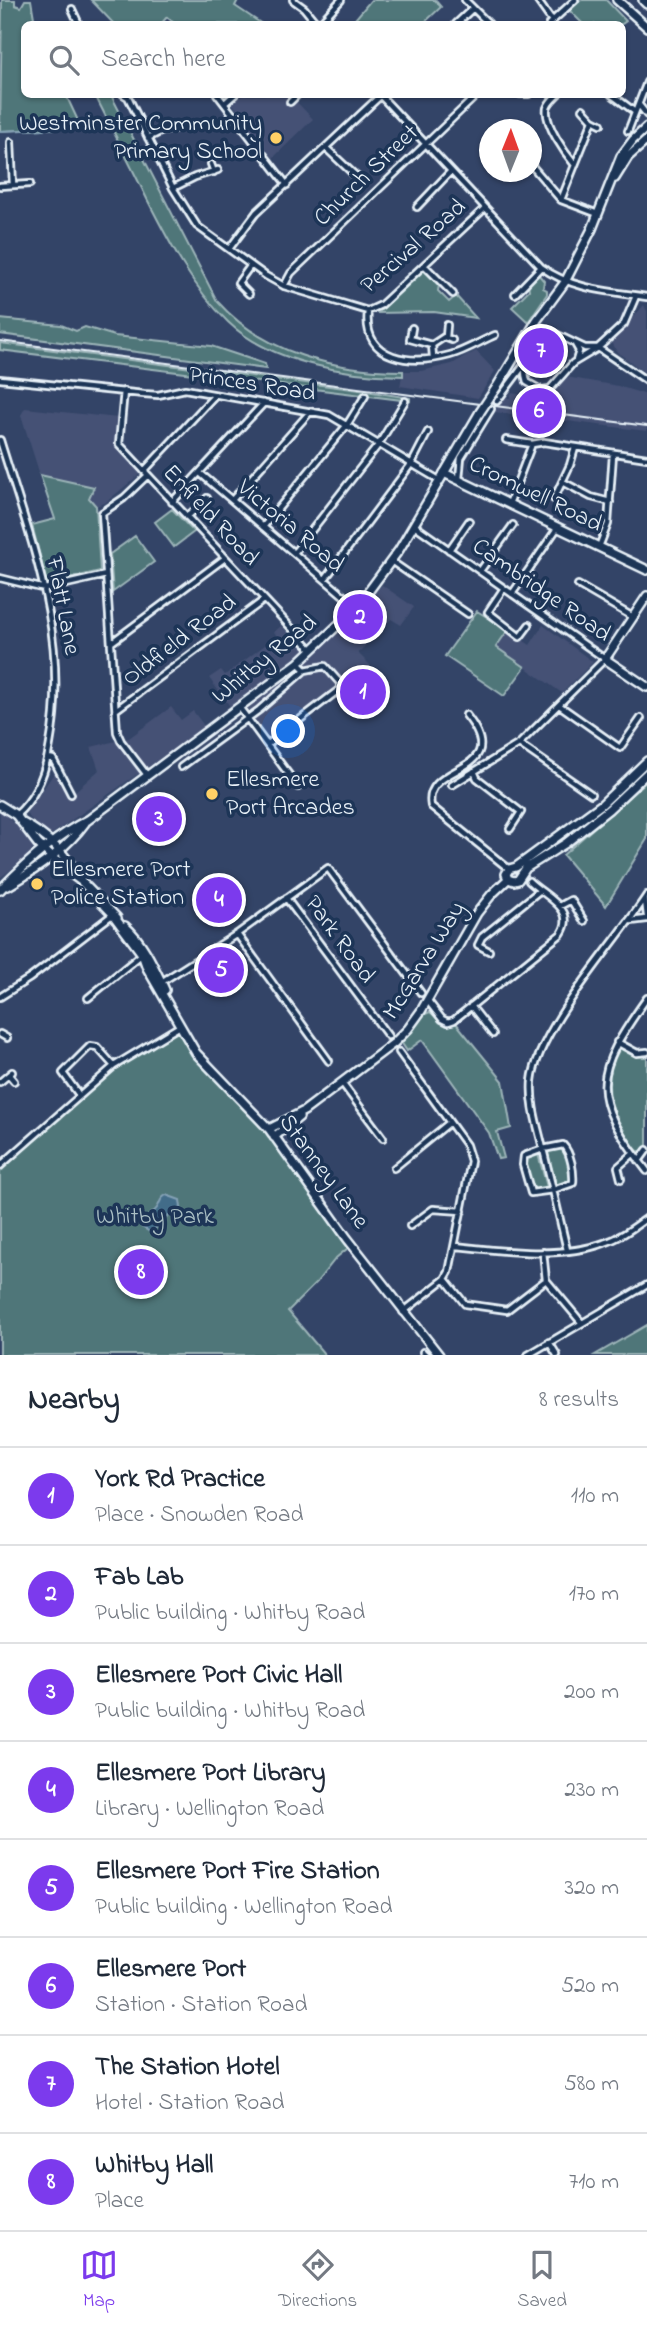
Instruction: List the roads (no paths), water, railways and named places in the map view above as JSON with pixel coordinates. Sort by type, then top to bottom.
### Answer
[{"type":"main road","points":[[617,0],[647,27]]},
{"type":"main road","points":[[608,187],[615,167],[627,147],[647,127]]},
{"type":"main road","points":[[608,187],[628,157],[647,140]]},
{"type":"main road","name":"Whitby Road","points":[[0,890],[23,878],[59,850],[88,820],[298,663],[357,607],[414,525],[537,320],[565,282],[608,187]]},
{"type":"main road","name":"Cromwell Road","points":[[441,476],[459,480],[647,570]]},
{"type":"main road","points":[[605,659],[647,596]]},
{"type":"main road","name":"Cambridge Road","points":[[605,659],[647,687]]},
{"type":"main road","points":[[647,761],[602,804],[512,868],[506,874],[508,879],[516,881],[526,868],[609,809],[647,773]]},
{"type":"main road","points":[[0,805],[22,822]]},
{"type":"main road","name":"Whitby Road","points":[[0,890],[44,849],[72,827],[88,820]]},
{"type":"main road","name":"Stanney Lane","points":[[22,822],[53,843],[82,882]]},
{"type":"main road","name":"Stanney Lane","points":[[22,822],[27,832],[133,933],[180,1026],[207,1066],[269,1129],[346,1238],[439,1355]]},
{"type":"main road","points":[[512,868],[520,872],[521,876]]},
{"type":"main road","name":"McGarva Way","points":[[269,1129],[303,1111],[394,1043],[408,1029],[477,913],[508,879]]},
{"type":"main road","name":"Stanney Lane","points":[[113,915],[144,953]]},
{"type":"main road","name":"McGarva Way","points":[[274,1137],[303,1111]]},
{"type":"street","points":[[293,0],[315,21]]},
{"type":"street","points":[[321,21],[341,0]]},
{"type":"street","points":[[466,0],[486,21]]},
{"type":"street","points":[[537,0],[549,21]]},
{"type":"street","points":[[552,21],[575,0]]},
{"type":"street","points":[[459,21],[473,8]]},
{"type":"street","points":[[72,9],[78,21]]},
{"type":"street","points":[[628,131],[647,82]]},
{"type":"street","points":[[642,97],[647,101]]},
{"type":"street","name":"Percival Road","points":[[127,98],[173,188],[197,226],[284,285],[368,311],[381,305],[485,208]]},
{"type":"street","points":[[221,98],[287,185]]},
{"type":"street","points":[[225,103],[231,98]]},
{"type":"street","points":[[290,102],[294,98]]},
{"type":"street","points":[[229,249],[256,213],[377,98]]},
{"type":"street","points":[[383,98],[541,267],[565,282],[647,298]]},
{"type":"street","name":"Church Street","points":[[284,285],[291,274],[474,98]]},
{"type":"street","points":[[555,98],[547,107],[547,116],[554,138],[575,166]]},
{"type":"street","points":[[616,98],[635,112]]},
{"type":"street","points":[[639,104],[647,115]]},
{"type":"street","points":[[583,109],[601,124]]},
{"type":"street","points":[[561,200],[593,120]]},
{"type":"street","points":[[148,138],[160,132],[183,127],[179,121]]},
{"type":"street","points":[[11,142],[13,185]]},
{"type":"street","points":[[326,148],[359,180]]},
{"type":"street","points":[[173,188],[195,177],[216,171],[211,164]]},
{"type":"street","points":[[417,207],[451,171]]},
{"type":"street","points":[[542,178],[561,200],[598,214]]},
{"type":"street","points":[[0,186],[30,184]]},
{"type":"street","points":[[249,294],[238,283],[251,265]]},
{"type":"street","points":[[424,265],[453,294]]},
{"type":"street","points":[[515,293],[541,267]]},
{"type":"street","points":[[525,364],[527,383],[543,390],[550,389],[576,361],[598,348],[627,320],[636,296]]},
{"type":"street","points":[[368,311],[367,328],[372,342],[379,350],[399,358],[451,354],[495,335]]},
{"type":"street","points":[[446,338],[447,326]]},
{"type":"street","points":[[412,328],[412,341],[432,345],[446,338],[452,340]]},
{"type":"street","points":[[497,401],[525,364],[541,330],[545,328],[589,349],[598,348],[647,382]]},
{"type":"street","points":[[575,343],[579,349],[576,361]]},
{"type":"street","points":[[432,345],[432,357]]},
{"type":"street","name":"Princes Road","points":[[0,379],[158,395],[185,389],[329,415],[412,463],[441,476]]},
{"type":"street","name":"Enfield Road","points":[[124,391],[119,444],[312,650]]},
{"type":"street","points":[[147,775],[117,732],[102,513],[124,498],[215,394]]},
{"type":"street","points":[[263,527],[347,425],[365,396]]},
{"type":"street","points":[[294,553],[379,444],[405,401]]},
{"type":"street","points":[[173,502],[264,403]]},
{"type":"street","points":[[459,480],[461,458],[491,410]]},
{"type":"street","points":[[232,500],[310,412]]},
{"type":"street","points":[[325,579],[412,463],[428,432]]},
{"type":"street","name":"Flatt Lane","points":[[0,440],[45,589],[54,635],[57,686],[48,758],[35,792],[16,815]]},
{"type":"street","points":[[506,440],[532,444],[544,442],[647,458]]},
{"type":"street","points":[[509,503],[532,444]]},
{"type":"street","points":[[554,499],[575,448]]},
{"type":"street","points":[[599,547],[608,524],[613,454]]},
{"type":"street","name":"Victoria Road","points":[[200,473],[357,607]]},
{"type":"street","points":[[563,482],[591,497],[610,502]]},
{"type":"street","points":[[187,517],[207,498]]},
{"type":"street","points":[[449,550],[470,522]]},
{"type":"street","name":"Cambridge Road","points":[[414,525],[605,659]]},
{"type":"street","points":[[480,571],[513,525]]},
{"type":"street","points":[[512,594],[558,527]]},
{"type":"street","points":[[111,642],[225,558]]},
{"type":"street","points":[[390,561],[468,614]]},
{"type":"street","points":[[0,578],[45,589],[106,575]]},
{"type":"street","points":[[578,585],[633,617]]},
{"type":"street","points":[[504,588],[488,612],[520,637],[529,625]]},
{"type":"street","name":"Oldfield Road","points":[[116,710],[264,600]]},
{"type":"street","points":[[452,785],[519,744],[605,659]]},
{"type":"street","points":[[268,744],[340,688],[340,684],[319,660]]},
{"type":"street","points":[[298,663],[304,670]]},
{"type":"street","points":[[181,767],[247,718],[304,670],[326,666]]},
{"type":"street","points":[[559,705],[620,748],[641,718]]},
{"type":"street","points":[[239,707],[298,787]]},
{"type":"street","points":[[466,715],[481,739],[480,750],[470,762],[433,786],[431,806],[512,868]]},
{"type":"street","points":[[519,744],[591,794]]},
{"type":"street","points":[[48,758],[53,759],[71,794]]},
{"type":"street","points":[[474,771],[477,778],[521,812],[510,829]]},
{"type":"street","points":[[159,983],[237,934],[328,868],[421,993]]},
{"type":"street","points":[[427,1000],[442,1019],[448,1022],[454,1020],[561,934],[567,921],[560,906],[529,881]]},
{"type":"street","points":[[489,951],[478,945],[482,937],[539,891]]},
{"type":"street","points":[[630,921],[647,917],[646,897]]},
{"type":"street","points":[[567,1250],[533,1104],[532,1082],[536,1063],[560,1018],[586,978],[646,897]]},
{"type":"street","name":"Park Road","points":[[286,898],[388,1036]]},
{"type":"street","points":[[560,906],[571,900],[584,921]]},
{"type":"street","points":[[0,997],[30,978],[113,915]]},
{"type":"street","points":[[237,934],[328,1061]]},
{"type":"street","points":[[88,998],[144,953]]},
{"type":"street","points":[[647,998],[617,1042],[607,1065],[605,1099],[610,1117],[647,1171]]},
{"type":"street","points":[[471,1006],[493,1034]]},
{"type":"street","points":[[0,1166],[114,1066],[180,1026]]},
{"type":"street","points":[[0,1034],[7,1038]]},
{"type":"street","points":[[617,1042],[637,1053],[646,1050]]},
{"type":"street","points":[[79,1095],[64,1076],[64,1070],[90,1046],[97,1047],[114,1066]]},
{"type":"street","points":[[398,1052],[466,1145],[471,1161],[453,1264],[445,1279],[403,1311]]},
{"type":"street","points":[[0,1082],[11,1074],[15,1082]]},
{"type":"street","points":[[341,1082],[383,1138]]},
{"type":"street","points":[[394,1168],[449,1123]]},
{"type":"street","points":[[563,1145],[570,1160],[573,1183],[553,1190],[531,1193],[523,1165],[524,1156],[563,1145]]},
{"type":"street","points":[[639,1161],[647,1150]]},
{"type":"street","points":[[614,1179],[620,1177],[618,1167],[633,1154]]},
{"type":"street","points":[[410,1226],[433,1209],[462,1212]]},
{"type":"street","points":[[456,1246],[495,1251],[567,1250],[603,1244],[647,1218]]},
{"type":"street","points":[[543,1251],[547,1279],[581,1322]]},
{"type":"street","points":[[445,1279],[465,1304],[507,1310],[547,1279]]},
{"type":"street","points":[[528,1355],[647,1285]]},
{"type":"street","points":[[549,1342],[557,1355]]},
{"type":"waterway","points":[[0,131],[69,128]]},
{"type":"railway","points":[[0,341],[647,426]]},
{"type":"place","name":"Westminster Community Primary School","points":[[276,138]]},
{"type":"place","name":"The Station Hotel","points":[[541,351]]},
{"type":"place","name":"Ellesmere Port","points":[[539,411]]},
{"type":"place","name":"Fab Lab","points":[[360,617]]},
{"type":"place","name":"York Rd Practice","points":[[363,692]]},
{"type":"place","name":"Ellesmere Port Arcades","points":[[212,794]]},
{"type":"place","name":"Ellesmere Port Civic Hall","points":[[159,819]]},
{"type":"place","name":"Ellesmere Port Police Station","points":[[37,884]]},
{"type":"place","name":"Ellesmere Port Library","points":[[219,900]]},
{"type":"place","name":"Ellesmere Port Fire Station","points":[[221,970]]},
{"type":"place","name":"Whitby Hall","points":[[141,1272]]},
{"type":"park label","name":"Whitby Park","points":[[155,1217]]}]
